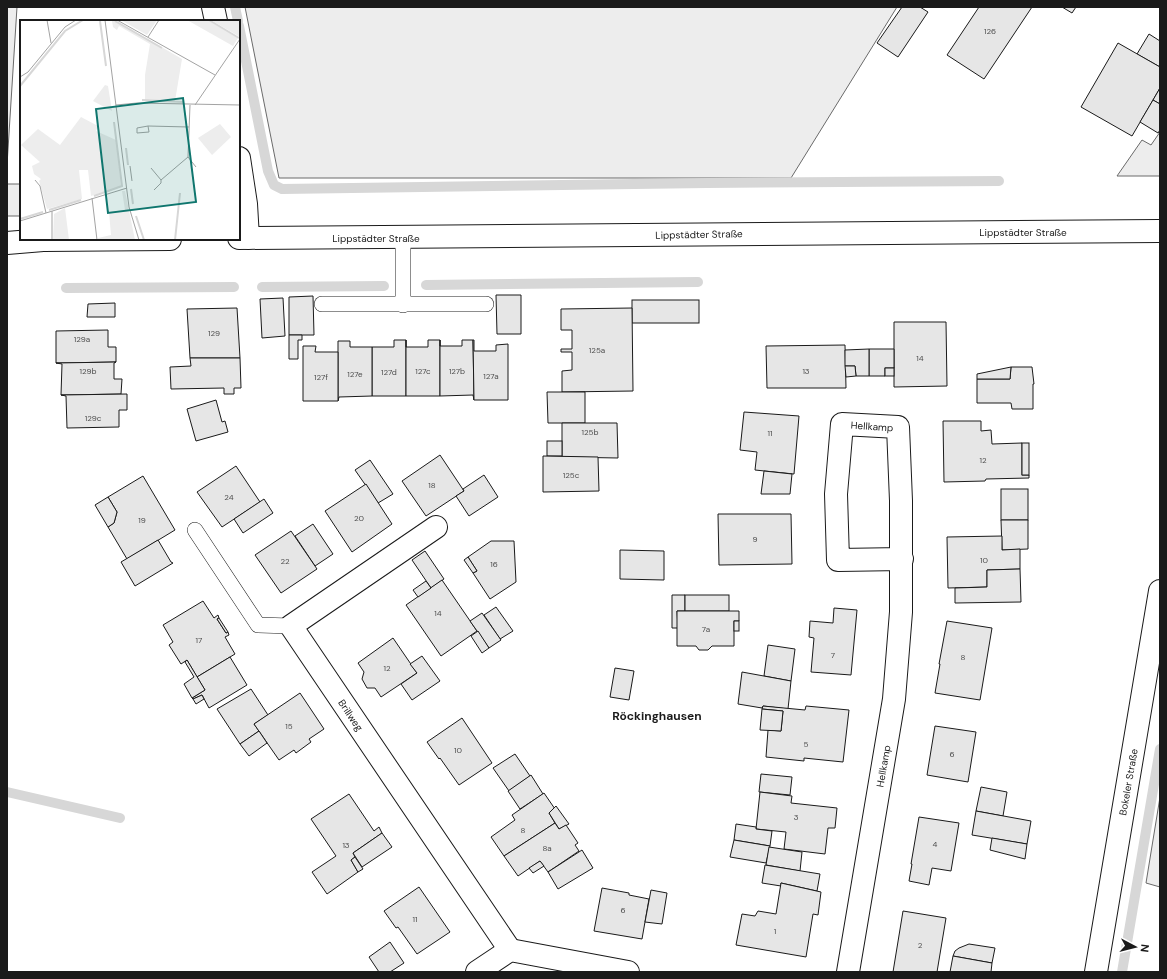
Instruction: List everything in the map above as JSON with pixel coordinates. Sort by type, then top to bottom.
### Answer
[{"type":"street","points":[[214,7],[216,20]]},
{"type":"street","points":[[240,165],[246,204],[244,238]]},
{"type":"street","name":"Lippstädter Straße","points":[[244,238],[403,238],[1160,231]]},
{"type":"street","points":[[7,242],[43,240]]},
{"type":"street","name":"Hellkamp","points":[[848,972],[894,699],[901,612],[902,559],[898,427],[842,424],[836,494],[838,560],[902,559]]},
{"type":"street","points":[[291,626],[436,527]]},
{"type":"street","name":"Bokeler Straße","points":[[1096,972],[1160,591]]},
{"type":"street","name":"Brillweg","points":[[291,626],[510,950]]},
{"type":"street","points":[[477,972],[510,950],[628,972]]},
{"type":"lane","points":[[403,238],[403,305]]},
{"type":"lane","points":[[322,304],[486,304]]},
{"type":"lane","points":[[195,530],[258,624],[291,626]]},
{"type":"shaded area","points":[[7,7],[17,7],[7,165]]},
{"type":"shaded area","points":[[245,7],[897,7],[791,178],[279,178]]},
{"type":"shaded area","points":[[1160,132],[1160,176],[1117,176],[1142,140],[1151,145]]},
{"type":"shaded area","points":[[7,184],[20,184],[20,216],[7,216]]},
{"type":"shaded area","points":[[1160,797],[1160,887],[1146,883]]},
{"type":"building","points":[[902,7],[920,7],[928,12],[898,57],[877,43]]},
{"type":"building","points":[[979,7],[1032,7],[984,79],[947,55]]},
{"type":"building","points":[[1062,7],[1076,7],[1072,13]]},
{"type":"building","points":[[1149,34],[1160,41],[1160,67],[1137,54]]},
{"type":"building","points":[[1118,43],[1160,67],[1160,88],[1132,136],[1081,107]]},
{"type":"building","points":[[1160,88],[1160,104],[1153,100]]},
{"type":"building","points":[[1153,100],[1160,104],[1160,130],[1158,133],[1140,122]]},
{"type":"building","points":[[496,295],[521,295],[521,334],[497,334]]},
{"type":"building","points":[[313,296],[314,335],[289,335],[289,297]]},
{"type":"building","points":[[283,298],[285,336],[262,338],[260,299]]},
{"type":"building","points":[[632,300],[699,300],[699,323],[632,323]]},
{"type":"building","points":[[115,303],[115,317],[87,317],[88,304]]},
{"type":"building","points":[[237,308],[240,358],[190,358],[187,309]]},
{"type":"building","points":[[632,308],[633,391],[562,392],[562,371],[572,370],[572,352],[561,352],[561,349],[572,349],[572,330],[561,330],[561,309]]},
{"type":"building","points":[[894,322],[946,322],[947,386],[894,387]]},
{"type":"building","points":[[108,330],[108,347],[116,347],[116,362],[56,363],[56,331]]},
{"type":"building","points":[[289,335],[302,335],[302,340],[298,340],[298,359],[289,359]]},
{"type":"building","points":[[394,340],[406,340],[406,396],[372,396],[372,347],[394,347]]},
{"type":"building","points":[[428,340],[440,340],[440,396],[406,396],[406,347],[428,347]]},
{"type":"building","points":[[462,340],[473,340],[474,400],[473,395],[440,396],[440,346],[462,346]]},
{"type":"building","points":[[473,340],[474,351],[496,351],[496,345],[508,344],[508,400],[474,400]]},
{"type":"building","points":[[338,341],[350,341],[350,347],[372,347],[372,396],[339,397],[338,401]]},
{"type":"building","points":[[845,345],[846,388],[767,388],[766,346]]},
{"type":"building","points":[[303,346],[316,346],[315,352],[338,352],[338,401],[303,401]]},
{"type":"building","points":[[869,349],[894,349],[894,368],[885,368],[885,376],[869,376]]},
{"type":"building","points":[[869,349],[869,376],[856,376],[855,366],[845,366],[845,350]]},
{"type":"building","points":[[190,358],[240,358],[241,388],[234,388],[234,394],[224,394],[224,388],[171,389],[170,367],[191,366]]},
{"type":"building","points":[[116,362],[114,363],[114,379],[122,379],[121,394],[61,395],[62,364],[56,363]]},
{"type":"building","points":[[845,366],[855,366],[856,376],[846,377]]},
{"type":"building","points":[[1011,367],[1032,367],[1034,384],[1033,409],[1012,409],[1011,403],[977,403],[977,379],[1010,379]]},
{"type":"building","points":[[1011,367],[1010,379],[977,379],[977,374]]},
{"type":"building","points":[[885,368],[894,368],[894,376],[885,376]]},
{"type":"building","points":[[547,392],[585,392],[585,423],[548,423]]},
{"type":"building","points":[[127,394],[127,410],[119,410],[119,427],[67,428],[66,396],[61,395]]},
{"type":"building","points":[[216,400],[222,422],[225,421],[228,432],[196,441],[187,409]]},
{"type":"building","points":[[744,412],[799,416],[794,474],[755,470],[757,452],[740,450]]},
{"type":"building","points":[[943,421],[981,421],[981,431],[991,430],[992,444],[1022,443],[1022,475],[1029,475],[1029,478],[944,482]]},
{"type":"building","points":[[562,423],[617,423],[618,458],[562,457]]},
{"type":"building","points":[[547,441],[562,441],[562,456],[547,456]]},
{"type":"building","points":[[1022,443],[1029,443],[1029,475],[1022,475]]},
{"type":"building","points":[[440,455],[464,491],[426,516],[402,481]]},
{"type":"building","points":[[543,456],[598,457],[599,491],[543,492]]},
{"type":"building","points":[[370,460],[393,494],[378,503],[355,470]]},
{"type":"building","points":[[236,466],[260,502],[222,527],[197,492]]},
{"type":"building","points":[[764,471],[792,474],[790,494],[761,494]]},
{"type":"building","points":[[484,475],[498,497],[469,516],[456,496],[464,491],[463,489]]},
{"type":"building","points":[[143,476],[175,530],[127,559],[108,527],[114,523],[117,512],[108,497]]},
{"type":"building","points":[[366,484],[392,524],[352,552],[325,511]]},
{"type":"building","points":[[1001,489],[1028,489],[1028,520],[1001,520]]},
{"type":"building","points":[[108,497],[117,512],[114,523],[108,527],[95,505]]},
{"type":"building","points":[[264,499],[273,513],[243,533],[234,519]]},
{"type":"building","points":[[718,514],[791,514],[792,564],[719,565]]},
{"type":"building","points":[[1001,520],[1028,520],[1028,549],[1002,550]]},
{"type":"building","points":[[313,524],[333,554],[315,566],[295,536]]},
{"type":"building","points":[[291,531],[317,569],[281,593],[255,555]]},
{"type":"building","points":[[1002,536],[1002,550],[1020,549],[1020,569],[987,570],[987,587],[948,588],[947,537]]},
{"type":"building","points":[[158,540],[173,563],[135,586],[121,562]]},
{"type":"building","points":[[491,541],[514,541],[516,582],[490,599],[473,573],[477,571],[468,557]]},
{"type":"building","points":[[620,550],[664,551],[664,580],[620,579]]},
{"type":"building","points":[[425,551],[444,579],[431,588],[412,560]]},
{"type":"building","points":[[468,557],[477,571],[473,573],[464,560]]},
{"type":"building","points":[[1020,569],[1021,602],[955,603],[955,588],[987,587],[987,570]]},
{"type":"building","points":[[442,580],[477,631],[441,656],[406,605]]},
{"type":"building","points":[[426,581],[431,588],[418,597],[413,590]]},
{"type":"building","points":[[672,595],[685,595],[685,611],[677,611],[678,628],[672,628]]},
{"type":"building","points":[[685,595],[729,595],[729,611],[685,611]]},
{"type":"building","points":[[203,601],[214,618],[218,615],[219,618],[217,619],[226,633],[228,632],[229,635],[225,637],[235,654],[197,677],[187,660],[181,664],[169,645],[173,642],[163,625]]},
{"type":"building","points":[[496,607],[513,631],[500,639],[484,615]]},
{"type":"building","points":[[834,608],[857,610],[851,675],[811,672],[814,638],[809,637],[810,621],[833,623]]},
{"type":"building","points":[[677,611],[739,611],[739,621],[734,621],[734,646],[712,646],[708,650],[699,650],[696,646],[677,646]]},
{"type":"building","points":[[482,613],[501,640],[489,648],[470,621]]},
{"type":"building","points":[[219,618],[228,632],[226,633],[217,619]]},
{"type":"building","points":[[734,621],[739,621],[739,631],[734,631]]},
{"type":"building","points":[[947,621],[992,628],[980,700],[935,693]]},
{"type":"building","points":[[478,631],[489,648],[482,653],[471,636]]},
{"type":"building","points":[[393,638],[417,673],[381,697],[375,688],[367,688],[362,679],[364,672],[358,663]]},
{"type":"building","points":[[768,645],[795,649],[791,681],[764,676]]},
{"type":"building","points":[[422,656],[440,681],[412,700],[401,684],[417,673],[410,664]]},
{"type":"building","points":[[230,657],[247,685],[209,708],[202,695],[193,699],[192,698],[205,690],[197,677]]},
{"type":"building","points":[[187,660],[205,690],[192,698],[184,684],[194,677],[185,662]]},
{"type":"building","points":[[615,668],[634,671],[629,700],[610,697]]},
{"type":"building","points":[[742,672],[791,681],[788,709],[763,706],[762,708],[738,704]]},
{"type":"building","points":[[251,689],[268,715],[254,724],[259,731],[240,744],[217,709]]},
{"type":"building","points":[[300,693],[324,729],[309,739],[311,742],[296,753],[294,750],[279,760],[254,724]]},
{"type":"building","points":[[202,695],[204,699],[196,704],[193,699]]},
{"type":"building","points":[[763,706],[805,710],[806,706],[849,710],[843,762],[804,758],[804,761],[766,757],[768,730],[781,731],[783,711],[762,709]]},
{"type":"building","points":[[762,709],[783,711],[781,731],[760,730]]},
{"type":"building","points":[[462,718],[492,763],[459,785],[427,742]]},
{"type":"building","points":[[935,726],[976,732],[968,782],[927,775]]},
{"type":"building","points":[[259,731],[267,743],[249,756],[240,744]]},
{"type":"building","points":[[515,754],[530,776],[509,791],[493,768]]},
{"type":"building","points":[[761,774],[792,777],[790,795],[759,792]]},
{"type":"building","points":[[531,775],[543,794],[520,809],[508,791]]},
{"type":"building","points":[[981,787],[1007,792],[1003,816],[976,811]]},
{"type":"building","points":[[760,792],[792,796],[791,803],[837,808],[835,828],[828,828],[825,854],[784,849],[786,832],[756,829]]},
{"type":"building","points":[[544,793],[555,809],[549,813],[555,823],[504,856],[491,837],[515,820],[512,815]]},
{"type":"building","points":[[349,794],[374,831],[379,827],[382,833],[353,853],[355,857],[351,860],[358,872],[327,894],[312,872],[336,856],[311,819]]},
{"type":"building","points":[[556,806],[569,824],[559,829],[549,813]]},
{"type":"building","points":[[976,811],[1031,821],[1027,844],[972,835]]},
{"type":"building","points":[[919,817],[959,823],[951,871],[932,868],[929,885],[909,881]]},
{"type":"building","points":[[555,823],[559,829],[566,825],[578,843],[575,845],[579,851],[548,872],[540,861],[518,876],[504,856]]},
{"type":"building","points":[[736,824],[772,831],[770,846],[734,840]]},
{"type":"building","points":[[382,833],[392,847],[362,867],[353,853]]},
{"type":"building","points":[[992,838],[1027,844],[1025,859],[990,850]]},
{"type":"building","points":[[734,840],[770,846],[766,863],[730,857]]},
{"type":"building","points":[[769,847],[802,852],[800,871],[766,865]]},
{"type":"building","points":[[582,850],[593,868],[558,889],[548,872]]},
{"type":"building","points":[[355,857],[363,869],[358,872],[351,860]]},
{"type":"building","points":[[540,861],[544,866],[533,873],[529,868]]},
{"type":"building","points":[[765,865],[820,874],[817,891],[781,883],[781,886],[762,883]]},
{"type":"building","points":[[781,883],[821,892],[818,915],[813,914],[806,957],[736,945],[742,914],[755,916],[758,911],[776,914]]},
{"type":"building","points":[[419,887],[450,932],[417,954],[398,927],[396,928],[384,911]]},
{"type":"building","points":[[602,888],[629,893],[629,895],[649,899],[642,939],[594,931]]},
{"type":"building","points":[[651,890],[667,893],[662,924],[645,922]]},
{"type":"building","points":[[903,911],[946,918],[937,972],[893,972]]},
{"type":"building","points":[[390,942],[404,963],[390,972],[379,972],[369,957]]},
{"type":"building","points":[[969,944],[995,948],[992,963],[953,956],[955,951],[959,948]]},
{"type":"building","points":[[953,956],[992,963],[991,972],[950,972]]},
{"type":"waterway","points":[[235,7],[238,20]]},
{"type":"waterway","points":[[240,31],[268,171],[274,185],[282,189],[707,183],[999,181]]},
{"type":"waterway","points":[[426,285],[698,282]]},
{"type":"waterway","points":[[262,287],[384,286]]},
{"type":"waterway","points":[[66,288],[234,287]]},
{"type":"waterway","points":[[1122,972],[1160,749]]},
{"type":"waterway","points":[[7,792],[120,818]]},
{"type":"district","name":"Röckinghausen","points":[[657,716]]}]
